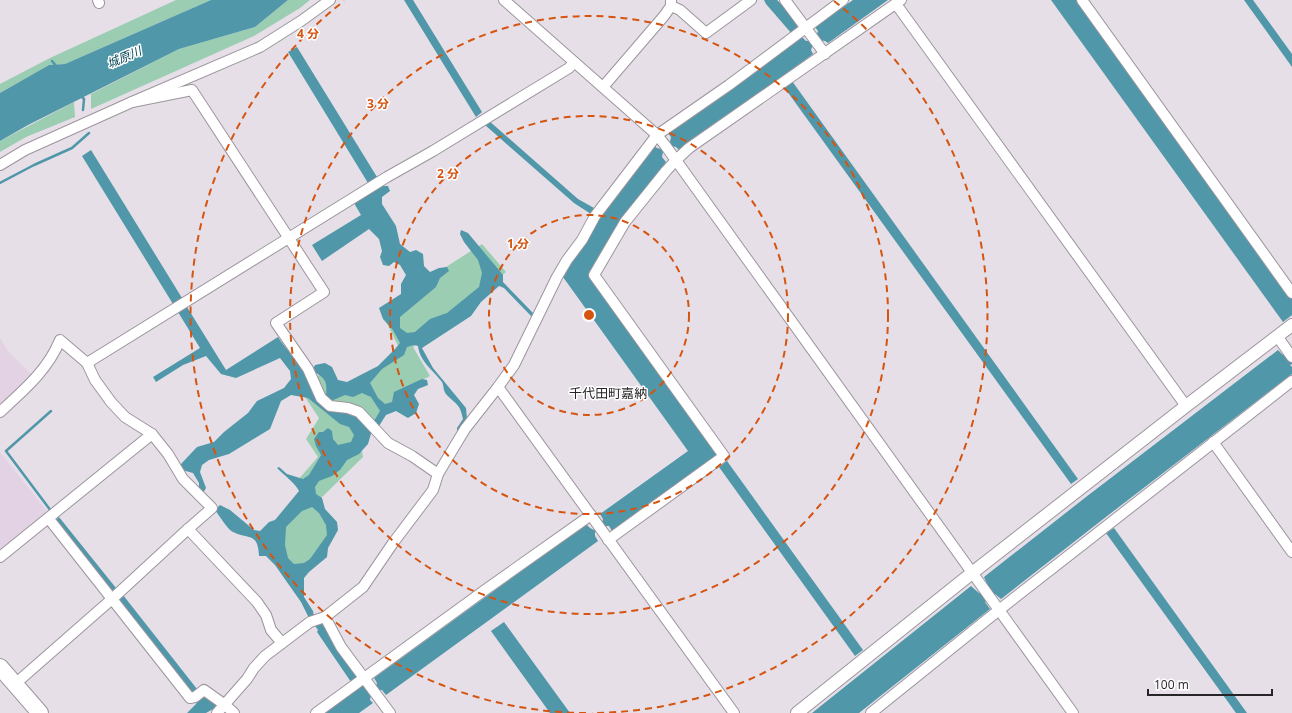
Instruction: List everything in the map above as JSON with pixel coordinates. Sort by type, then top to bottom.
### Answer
[{"type":"highway","points":[[0,667],[40,713]]},
{"type":"street","points":[[0,165],[25,150],[260,47],[301,22],[330,0]]},
{"type":"street","points":[[504,0],[603,87],[657,136],[666,147],[1073,713]]},
{"type":"street","points":[[603,87],[664,16],[671,3],[706,33],[751,0]]},
{"type":"street","points":[[785,0],[825,54]]},
{"type":"street","points":[[221,709],[248,679],[254,668],[262,660],[282,643],[363,587],[393,543],[433,490],[438,474],[465,429],[514,365],[567,260],[582,240],[595,216],[657,136],[729,85],[843,0]]},
{"type":"street","points":[[1082,0],[1292,293]]},
{"type":"street","points":[[608,540],[724,456],[594,275],[626,222],[676,160],[689,148],[899,2],[1186,406]]},
{"type":"street","points":[[87,363],[387,177],[433,151],[569,68],[574,62]]},
{"type":"street","points":[[132,102],[192,90],[324,292],[276,323],[310,372],[321,398],[330,406],[348,408],[359,412],[388,443],[412,456],[438,474]]},
{"type":"street","points":[[797,713],[972,573],[1292,325]]},
{"type":"street","points":[[1277,336],[1289,353]]},
{"type":"street","points":[[0,412],[32,384],[56,351],[60,340],[87,363],[95,380],[110,402],[125,416],[152,434],[168,454],[183,479],[212,508],[112,599],[15,684]]},
{"type":"street","points":[[871,713],[999,610],[1292,381]]},
{"type":"street","points":[[498,387],[734,713]]},
{"type":"street","points":[[0,557],[152,434]]},
{"type":"street","points":[[1213,442],[1292,552]]},
{"type":"street","points":[[316,713],[591,515]]},
{"type":"street","points":[[49,518],[190,698],[204,690],[221,709],[234,713]]},
{"type":"street","points":[[188,529],[257,602],[266,615],[271,630],[282,643]]},
{"type":"street","points":[[318,619],[365,678],[390,713]]},
{"type":"shaded area","points":[[0,338],[8,351],[33,376],[0,410]]},
{"type":"shaded area","points":[[0,452],[50,515],[0,554]]},
{"type":"green space","points":[[176,0],[211,0],[65,64],[49,65],[0,93],[0,84],[50,58]]},
{"type":"green space","points":[[288,0],[310,0],[300,8],[254,36],[91,109],[91,94],[179,49],[255,27]]},
{"type":"green space","points":[[74,102],[75,117],[26,137],[0,152],[0,141]]},
{"type":"green space","points":[[482,244],[506,272],[413,347],[430,376],[396,393],[396,406],[359,435],[363,457],[318,501],[332,534],[293,584],[258,539],[304,491],[297,481],[318,457],[306,439],[319,418],[299,388],[330,368],[342,392],[402,354],[380,309]]},
{"type":"water","name":"城原川","points":[[211,0],[288,0],[255,27],[179,49],[28,125],[0,141],[0,93],[49,65],[65,64]]},
{"type":"water","points":[[404,0],[413,0],[482,112],[476,117]]},
{"type":"water","points":[[764,0],[777,0],[800,27],[792,34]]},
{"type":"water","points":[[853,0],[888,0],[828,43],[825,41],[816,42],[811,50],[813,54],[680,151],[676,147],[671,146],[663,152],[662,157],[666,162],[623,217],[589,276],[717,455],[612,531],[609,526],[604,526],[595,532],[595,536],[598,541],[386,695],[382,690],[379,690],[371,695],[370,700],[373,703],[359,713],[325,713],[363,685],[376,686],[377,683],[374,678],[586,524],[594,530],[602,523],[603,519],[600,514],[688,451],[563,277],[600,216],[653,145],[661,149],[670,142],[671,137],[667,132],[802,37],[808,41],[815,37],[818,31],[815,27]]},
{"type":"water","points":[[1051,0],[1077,0],[1292,298],[1292,315],[1283,322]]},
{"type":"water","points":[[1244,0],[1253,0],[1292,54],[1292,67]]},
{"type":"water","points":[[297,47],[377,177],[368,183],[288,52]]},
{"type":"water","points":[[792,81],[1078,479],[1071,484],[784,87]]},
{"type":"water","points":[[488,120],[578,199],[594,208],[591,214],[574,203],[485,125],[443,151],[442,148]]},
{"type":"water","points":[[91,150],[182,298],[173,304],[82,156]]},
{"type":"water","points":[[381,186],[388,186],[390,191],[382,197],[382,204],[396,226],[400,244],[410,252],[416,250],[423,254],[424,266],[430,272],[439,268],[447,267],[449,271],[440,278],[436,287],[400,317],[400,328],[407,333],[415,332],[430,319],[447,313],[479,287],[482,273],[478,260],[464,242],[460,234],[461,230],[468,233],[503,275],[503,282],[533,313],[532,317],[504,288],[499,286],[481,302],[471,316],[422,348],[433,368],[466,408],[467,419],[457,435],[457,428],[463,419],[460,410],[444,391],[442,382],[421,357],[418,346],[414,345],[407,347],[404,355],[382,369],[370,383],[378,398],[385,404],[392,402],[394,392],[422,379],[427,380],[428,385],[418,389],[414,395],[419,404],[416,413],[408,418],[396,411],[386,415],[379,426],[374,421],[380,411],[371,397],[362,393],[353,397],[345,395],[331,401],[326,396],[326,382],[322,377],[316,373],[308,376],[315,394],[322,405],[330,410],[355,414],[372,430],[368,444],[359,454],[347,460],[340,470],[332,476],[319,481],[315,487],[316,494],[322,498],[325,509],[337,522],[338,530],[328,548],[327,557],[304,578],[304,597],[313,611],[314,616],[323,623],[358,678],[351,682],[317,632],[318,630],[308,616],[301,602],[275,565],[266,556],[259,556],[257,543],[255,540],[233,532],[215,510],[220,505],[230,510],[254,530],[260,531],[269,522],[275,520],[299,491],[277,468],[279,467],[287,474],[303,479],[309,475],[321,455],[314,439],[319,432],[323,432],[328,428],[332,431],[333,439],[338,445],[351,442],[354,435],[349,427],[340,424],[308,398],[291,395],[281,401],[270,429],[229,454],[209,460],[202,465],[200,472],[206,488],[203,493],[199,491],[199,483],[193,473],[182,470],[181,464],[197,447],[214,442],[248,413],[257,401],[284,388],[291,379],[290,371],[280,358],[236,378],[221,374],[206,356],[183,365],[156,382],[153,377],[200,348],[178,312],[187,307],[226,370],[278,337],[289,351],[313,369],[315,365],[325,363],[332,367],[338,380],[347,382],[378,366],[400,343],[393,330],[383,319],[379,308],[401,294],[401,284],[406,275],[400,265],[394,262],[389,266],[383,265],[380,257],[382,251],[379,239],[369,229],[322,261],[312,245],[361,215],[354,203]],"holes":[[[312,507],[319,513],[326,525],[327,535],[310,559],[304,563],[294,564],[288,558],[285,545],[286,527],[302,511]]]},
{"type":"water","points":[[1292,347],[1292,364],[1290,365],[1292,367],[1292,374],[1001,599],[995,594],[985,602],[990,609],[859,713],[812,713],[971,586],[979,593],[988,586],[984,577],[1278,350],[1283,355]]},
{"type":"water","points":[[727,461],[863,650],[855,656],[719,467]]},
{"type":"water","points":[[59,517],[116,588],[112,591],[56,520]]},
{"type":"water","points":[[1114,528],[1247,713],[1236,713],[1106,533]]},
{"type":"water","points":[[123,595],[197,689],[192,693],[118,600]]},
{"type":"water","points":[[504,622],[570,713],[550,713],[491,631]]},
{"type":"water","points":[[204,695],[223,713],[218,713],[213,709],[206,713],[187,713],[196,704],[199,697]]},
{"type":"waterway","points":[[52,61],[57,67]]},
{"type":"waterway","points":[[81,96],[84,99],[83,110]]},
{"type":"waterway","points":[[0,183],[34,165],[72,148],[89,133]]},
{"type":"waterway","points":[[51,411],[6,451],[51,511]]},
{"type":"district","name":"千代田町嘉納","points":[[608,393]]}]
